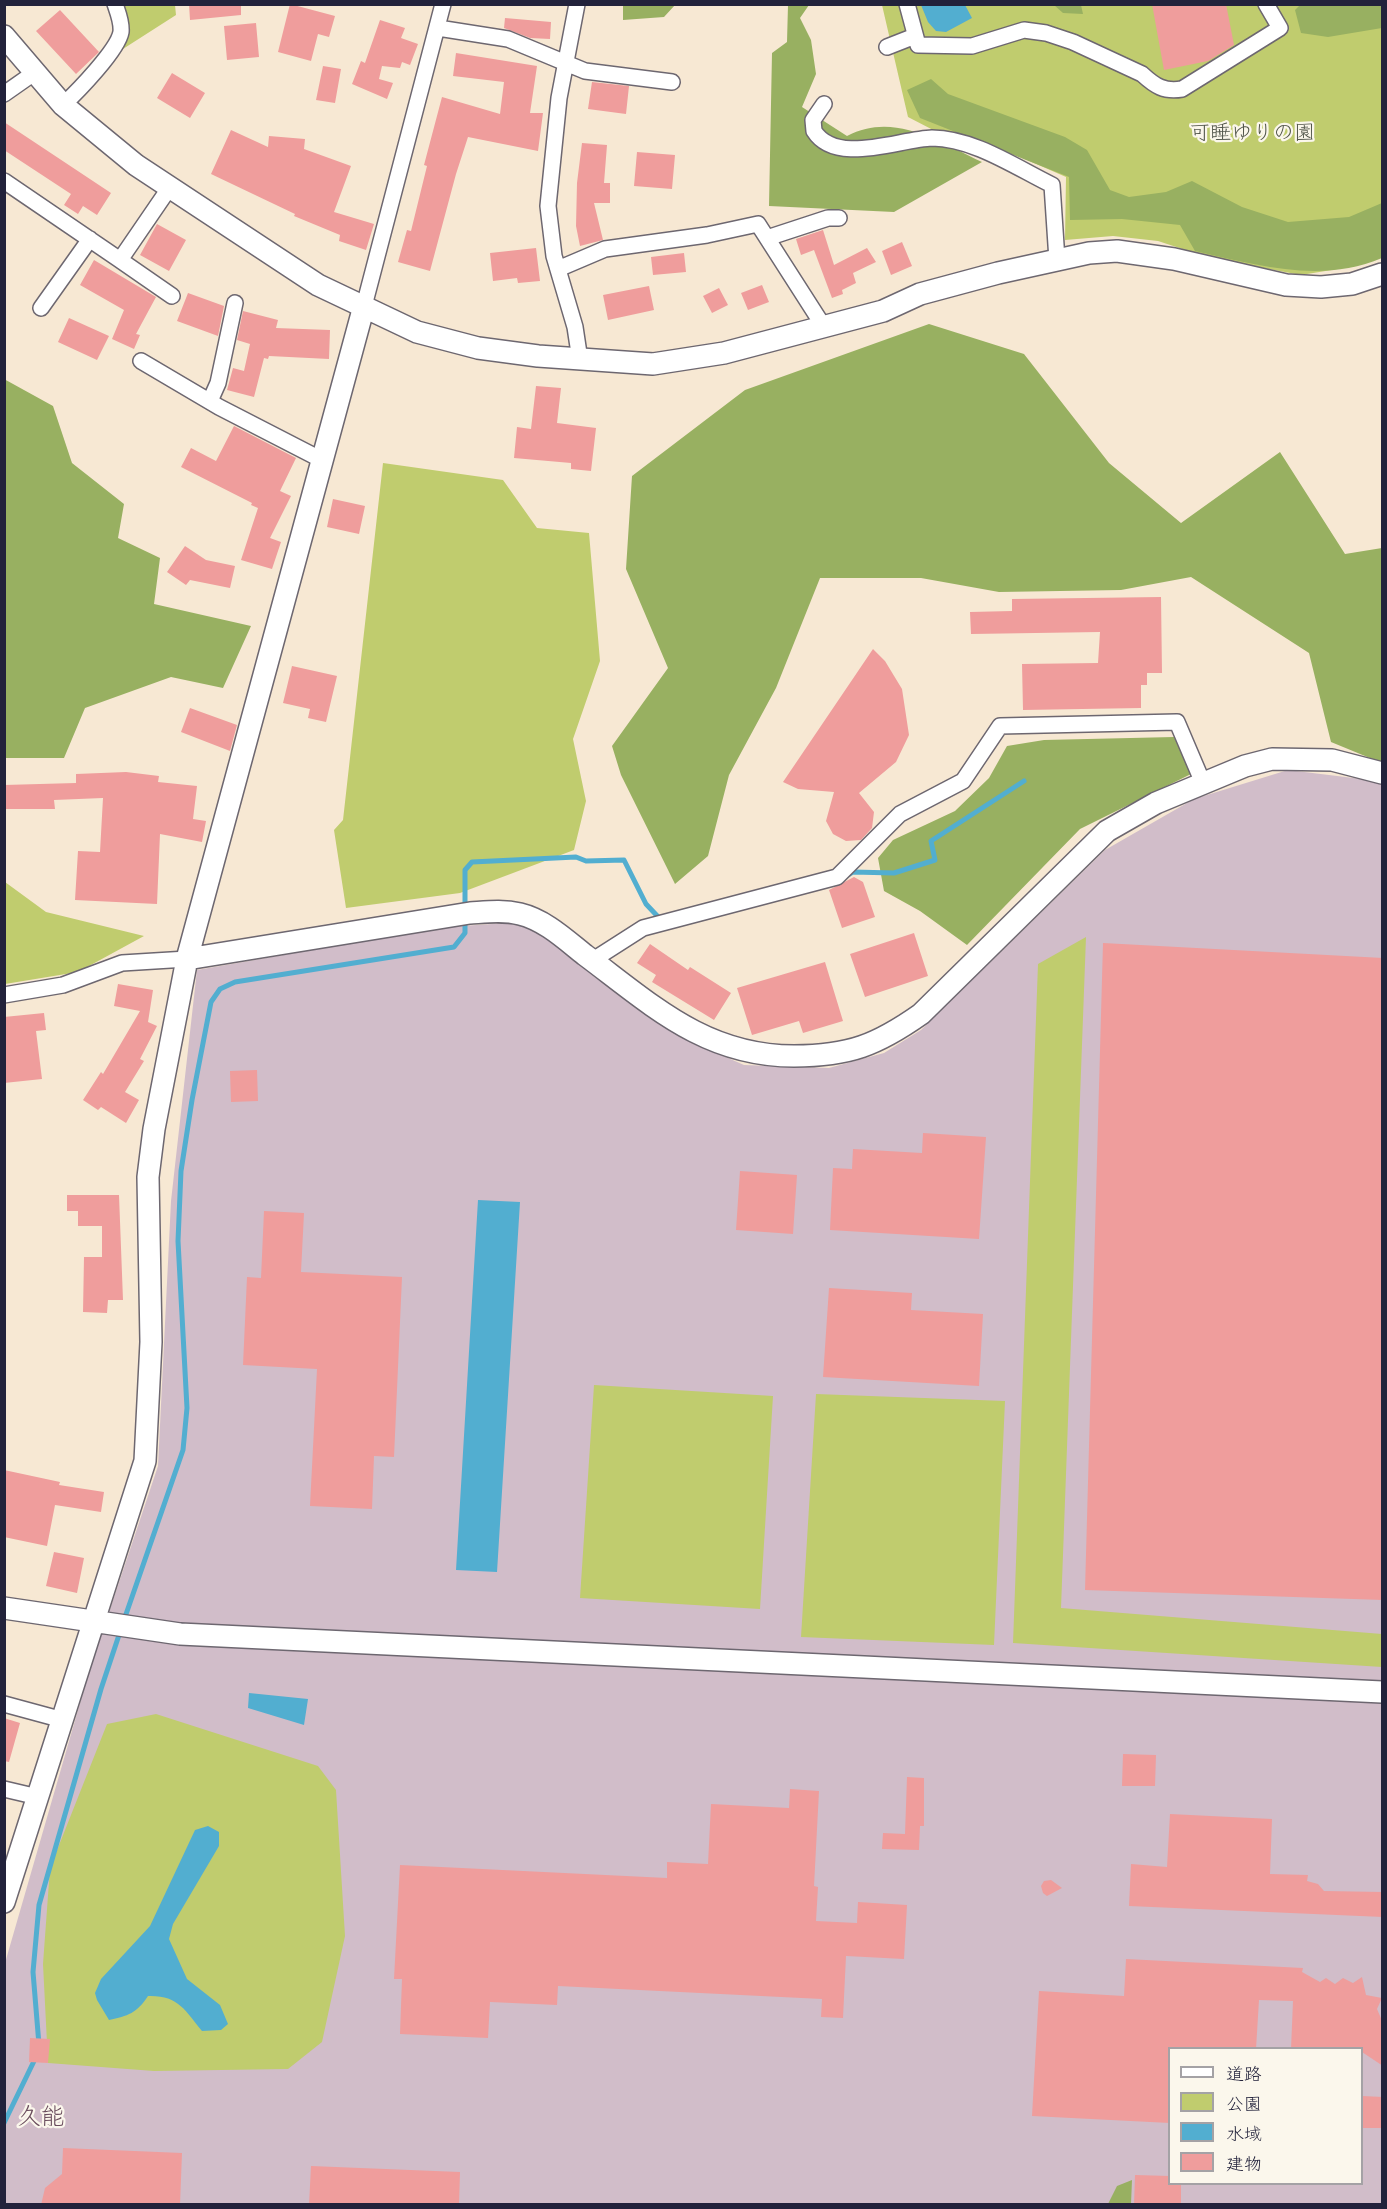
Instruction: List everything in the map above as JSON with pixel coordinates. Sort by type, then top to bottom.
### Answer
[{"type":"street","points":[[63,105],[116,44],[121,25],[115,4]]},
{"type":"street","points":[[4,1902],[9,1873],[38,1797],[145,1461],[151,1342],[148,1177],[154,1129],[187,959],[364,306],[443,4]]},
{"type":"street","points":[[578,4],[565,64],[548,206],[558,269],[575,327],[580,360]]},
{"type":"street","points":[[907,4],[918,45],[972,46],[1024,30],[1046,33],[1142,74],[1155,86],[1170,91],[1182,89],[1280,28],[1266,4]]},
{"type":"street","points":[[438,28],[508,39],[585,71],[672,82]]},
{"type":"street","points":[[4,36],[63,105],[136,165],[318,285],[417,332],[478,348],[580,360],[653,364],[724,353],[883,311],[920,294],[1089,253],[1138,252],[1286,285],[1321,287],[1352,284],[1383,274]]},
{"type":"street","points":[[887,47],[915,36]]},
{"type":"street","points":[[4,94],[34,73]]},
{"type":"street","points":[[824,104],[813,120],[814,131],[828,145],[860,149],[934,138],[956,141],[1052,185],[1057,260]]},
{"type":"street","points":[[4,181],[172,297]]},
{"type":"street","points":[[120,260],[170,187]]},
{"type":"street","points":[[767,238],[828,218],[839,218]]},
{"type":"street","points":[[558,269],[605,249],[707,235],[758,224],[824,327]]},
{"type":"street","points":[[41,308],[90,239]]},
{"type":"street","points":[[210,400],[218,383],[235,303]]},
{"type":"street","points":[[141,361],[322,460]]},
{"type":"street","points":[[593,960],[643,928],[837,877],[900,814],[963,781],[1000,726],[1177,722],[1203,783]]},
{"type":"street","points":[[4,995],[63,985],[122,963],[187,959],[470,913],[497,911],[522,915],[548,927],[670,1018],[732,1049],[772,1056],[815,1056],[850,1051],[886,1038],[921,1014],[1107,831],[1156,802],[1272,759],[1332,760],[1383,773]]},
{"type":"street","points":[[4,1608],[180,1634],[1383,1692]]},
{"type":"street","points":[[4,1704],[63,1720]]},
{"type":"street","points":[[4,1789],[38,1797]]},
{"type":"shaded area","points":[[1288,770],[1378,781],[1382,784],[1382,2204],[5,2204],[5,1963],[89,1672],[158,1466],[171,1201],[197,970],[445,927],[508,923],[537,930],[680,1037],[744,1065],[829,1068],[884,1053],[921,1030],[1105,850],[1194,799]]},
{"type":"green space","points":[[623,4],[675,5],[664,17],[623,20]]},
{"type":"green space","points":[[1301,4],[1382,5],[1382,28],[1328,37],[1301,33],[1295,10]]},
{"type":"green space","points":[[121,5],[175,5],[176,15],[112,56]]},
{"type":"green space","points":[[788,5],[809,5],[800,18],[811,40],[816,74],[802,107],[847,136],[865,129],[899,128],[933,138],[982,162],[894,212],[769,206],[772,53],[787,42]]},
{"type":"green space","name":"可睡ゆりの園","points":[[882,5],[1382,5],[1382,256],[1356,266],[1301,275],[1210,258],[1158,241],[1113,236],[1065,240],[1066,177],[986,142],[937,132],[908,117]]},
{"type":"green space","points":[[1054,5],[1081,5],[1083,14],[1063,13]]},
{"type":"green space","points":[[931,79],[948,94],[1065,137],[1087,150],[1110,190],[1129,197],[1166,192],[1192,181],[1242,207],[1288,222],[1349,217],[1382,203],[1382,258],[1359,266],[1336,270],[1289,270],[1195,251],[1180,225],[1122,219],[1070,220],[1069,177],[920,118],[907,90]]},
{"type":"green space","points":[[929,324],[1024,354],[1109,463],[1181,523],[1280,452],[1345,554],[1382,548],[1382,763],[1331,742],[1309,653],[1191,577],[1121,590],[999,592],[921,578],[820,578],[776,688],[729,775],[708,856],[675,884],[621,775],[612,746],[668,668],[626,569],[632,476],[745,390]]},
{"type":"green space","points":[[4,379],[53,406],[72,463],[124,504],[118,538],[160,558],[154,604],[251,626],[223,688],[171,677],[85,708],[64,758],[5,758]]},
{"type":"green space","points":[[383,463],[503,480],[537,528],[589,533],[600,661],[573,739],[586,801],[574,850],[460,893],[346,908],[334,830],[343,820]]},
{"type":"green space","points":[[1174,737],[1191,774],[1080,829],[967,945],[920,911],[884,891],[878,858],[893,840],[955,811],[989,778],[1007,746],[1044,740]]},
{"type":"green space","points":[[5,882],[46,912],[144,936],[78,972],[5,984]]},
{"type":"green space","points":[[1086,937],[1061,1608],[1382,1634],[1382,1667],[1013,1643],[1038,964]]},
{"type":"green space","points":[[594,1385],[773,1396],[760,1609],[580,1598]]},
{"type":"green space","points":[[816,1394],[1005,1401],[994,1645],[801,1637]]},
{"type":"green space","points":[[156,1714],[318,1766],[336,1790],[345,1936],[322,2042],[288,2069],[154,2071],[48,2063],[43,1964],[50,1868],[107,1724]]},
{"type":"green space","points":[[1132,2180],[1131,2204],[1108,2204],[1117,2186]]},
{"type":"water","points":[[921,5],[965,5],[972,18],[946,32],[936,31],[928,22]]},
{"type":"water","points":[[478,1200],[520,1202],[497,1572],[456,1570]]},
{"type":"water","points":[[249,1693],[308,1699],[304,1725],[248,1708]]},
{"type":"water","points":[[208,1826],[219,1832],[219,1846],[173,1924],[169,1939],[187,1979],[220,2005],[228,2024],[221,2030],[202,2031],[180,2005],[158,1996],[148,1996],[132,2013],[109,2020],[95,1993],[101,1979],[150,1926],[195,1830]]},
{"type":"building","points":[[189,4],[241,4],[241,15],[190,20]]},
{"type":"building","points":[[290,4],[335,16],[329,37],[318,34],[311,61],[278,52]]},
{"type":"building","points":[[1152,4],[1226,4],[1234,45],[1208,61],[1164,70]]},
{"type":"building","points":[[60,10],[99,52],[76,74],[36,31]]},
{"type":"building","points":[[505,18],[551,22],[550,39],[530,38],[504,28]]},
{"type":"building","points":[[380,20],[405,28],[401,38],[418,44],[410,65],[402,62],[400,68],[382,66],[379,79],[393,83],[387,99],[352,84],[361,61],[365,63]]},
{"type":"building","points":[[256,23],[259,57],[227,60],[224,26]]},
{"type":"building","points":[[456,53],[537,66],[530,113],[543,113],[538,151],[468,137],[430,271],[398,262],[407,230],[411,231],[427,166],[424,165],[442,97],[500,114],[504,82],[453,76]]},
{"type":"building","points":[[323,66],[341,69],[335,103],[316,100]]},
{"type":"building","points":[[172,73],[205,93],[190,118],[157,98]]},
{"type":"building","points":[[592,82],[629,86],[626,114],[588,109]]},
{"type":"building","points":[[4,122],[111,193],[97,215],[83,206],[78,214],[64,205],[71,194],[4,150]]},
{"type":"building","points":[[231,130],[268,147],[269,136],[305,139],[304,149],[351,166],[334,212],[374,224],[366,250],[339,241],[340,235],[294,216],[295,214],[211,174]]},
{"type":"building","points":[[582,143],[607,145],[604,183],[610,183],[610,203],[594,203],[603,240],[580,246],[576,226],[577,183]]},
{"type":"building","points":[[637,152],[675,155],[672,189],[634,186]]},
{"type":"building","points":[[157,224],[186,240],[169,271],[140,255]]},
{"type":"building","points":[[823,230],[834,265],[867,248],[876,262],[853,273],[856,283],[842,290],[843,294],[832,298],[814,250],[801,255],[796,239]]},
{"type":"building","points":[[902,242],[912,266],[891,275],[882,251]]},
{"type":"building","points":[[536,248],[540,281],[518,283],[517,278],[493,281],[490,253]]},
{"type":"building","points":[[684,253],[686,272],[653,275],[651,257]]},
{"type":"building","points":[[94,260],[156,297],[136,334],[140,335],[134,349],[112,339],[124,310],[80,285]]},
{"type":"building","points":[[762,285],[769,302],[748,310],[741,293]]},
{"type":"building","points":[[649,286],[654,310],[608,320],[603,295]]},
{"type":"building","points":[[719,288],[728,305],[712,313],[703,296]]},
{"type":"building","points":[[188,293],[224,306],[218,336],[177,321]]},
{"type":"building","points":[[243,311],[278,320],[276,328],[330,330],[329,359],[269,356],[268,359],[264,358],[254,397],[227,390],[233,368],[244,371],[250,344],[237,340]]},
{"type":"building","points":[[69,318],[109,336],[97,360],[58,342]]},
{"type":"building","points":[[536,386],[561,388],[557,423],[596,428],[591,471],[571,469],[571,463],[514,458],[517,427],[531,429]]},
{"type":"building","points":[[234,426],[296,458],[280,491],[291,496],[270,538],[281,542],[272,569],[241,560],[258,508],[181,467],[191,448],[216,461]]},
{"type":"building","points":[[333,499],[365,506],[359,534],[327,527]]},
{"type":"building","points":[[185,546],[206,560],[235,566],[230,588],[190,580],[186,585],[167,572]]},
{"type":"building","points":[[1161,597],[1162,673],[1147,673],[1147,685],[1141,685],[1141,708],[1023,710],[1022,664],[1098,663],[1100,632],[971,634],[970,612],[1012,611],[1012,599]]},
{"type":"building","points":[[873,649],[885,661],[902,689],[909,735],[896,762],[859,793],[874,812],[872,828],[861,840],[846,841],[833,834],[826,821],[834,792],[798,789],[783,782]]},
{"type":"building","points":[[292,666],[337,676],[326,722],[308,718],[310,709],[283,703]]},
{"type":"building","points":[[190,708],[237,725],[230,751],[181,732]]},
{"type":"building","points":[[126,772],[159,776],[158,782],[197,786],[193,819],[206,821],[202,842],[160,834],[157,904],[75,900],[78,851],[100,852],[103,798],[54,800],[55,809],[4,809],[4,785],[76,783],[76,774]]},
{"type":"building","points":[[854,877],[863,882],[875,917],[842,928],[829,890]]},
{"type":"building","points":[[914,933],[928,976],[865,997],[850,954]]},
{"type":"building","points":[[1103,943],[1383,958],[1383,1600],[1085,1590]]},
{"type":"building","points":[[650,944],[688,970],[690,967],[731,993],[714,1020],[652,982],[656,975],[637,963]]},
{"type":"building","points":[[825,962],[843,1021],[803,1033],[799,1021],[752,1035],[737,988]]},
{"type":"building","points":[[118,984],[153,990],[148,1022],[157,1026],[140,1059],[144,1061],[125,1092],[139,1100],[126,1123],[101,1107],[98,1110],[83,1100],[101,1072],[103,1074],[140,1011],[114,1006]]},
{"type":"building","points":[[44,1013],[46,1030],[36,1031],[42,1079],[4,1083],[4,1017]]},
{"type":"building","points":[[257,1070],[258,1101],[231,1102],[230,1071]]},
{"type":"building","points":[[923,1133],[986,1137],[979,1239],[830,1230],[833,1168],[852,1169],[853,1149],[922,1153]]},
{"type":"building","points":[[740,1171],[797,1175],[793,1234],[736,1230]]},
{"type":"building","points":[[67,1195],[119,1195],[123,1300],[108,1300],[107,1313],[83,1312],[84,1257],[102,1257],[102,1226],[78,1226],[78,1211],[67,1211]]},
{"type":"building","points":[[264,1211],[304,1213],[301,1272],[402,1277],[394,1457],[374,1456],[372,1509],[310,1506],[317,1369],[243,1365],[247,1277],[261,1278]]},
{"type":"building","points":[[829,1288],[912,1293],[911,1310],[983,1314],[979,1386],[823,1377]]},
{"type":"building","points":[[4,1470],[60,1482],[59,1485],[104,1492],[101,1512],[55,1505],[47,1546],[4,1537]]},
{"type":"building","points":[[54,1552],[84,1558],[77,1593],[46,1586]]},
{"type":"building","points":[[4,1718],[20,1723],[9,1762],[4,1761]]},
{"type":"building","points":[[1123,1754],[1156,1755],[1155,1786],[1122,1786]]},
{"type":"building","points":[[907,1777],[924,1778],[924,1826],[920,1826],[919,1850],[882,1849],[883,1833],[905,1834]]},
{"type":"building","points":[[790,1789],[819,1791],[814,1886],[818,1887],[816,1921],[857,1923],[858,1902],[907,1905],[904,1959],[846,1956],[843,2018],[821,2017],[822,1999],[558,1986],[557,2005],[490,2002],[488,2038],[400,2034],[402,1979],[394,1979],[400,1865],[667,1878],[667,1862],[708,1864],[711,1804],[789,1808]]},
{"type":"building","points":[[1170,1814],[1272,1819],[1270,1874],[1308,1875],[1307,1881],[1318,1884],[1324,1891],[1383,1892],[1383,1917],[1129,1906],[1131,1864],[1167,1867]]},
{"type":"building","points":[[1051,1880],[1062,1888],[1047,1896],[1043,1893],[1041,1886],[1044,1881]]},
{"type":"building","points":[[1126,1959],[1303,1968],[1302,1972],[1320,1982],[1326,1978],[1335,1984],[1343,1978],[1353,1983],[1362,1977],[1366,1995],[1382,1998],[1377,2009],[1383,2023],[1383,2066],[1363,2053],[1363,2047],[1291,2047],[1293,2001],[1259,2000],[1256,2047],[1168,2047],[1168,2123],[1032,2116],[1039,1991],[1124,1996]]},
{"type":"building","points":[[30,2038],[50,2039],[48,2063],[29,2062]]},
{"type":"building","points":[[1363,2096],[1383,2097],[1383,2128],[1363,2128]]},
{"type":"building","points":[[63,2148],[182,2153],[180,2205],[41,2205],[45,2188],[62,2174]]},
{"type":"building","points":[[311,2166],[460,2172],[459,2205],[309,2205]]},
{"type":"building","points":[[1135,2175],[1168,2176],[1168,2185],[1181,2185],[1181,2205],[1134,2205]]},
{"type":"waterway","points":[[845,877],[853,872],[894,873],[935,860],[931,841],[1024,781]]},
{"type":"waterway","points":[[465,910],[465,870],[472,862],[576,857],[586,861],[624,860],[646,904],[662,921]]},
{"type":"waterway","points":[[124,1620],[183,1450],[187,1408],[178,1241],[181,1171],[211,1002],[220,989],[235,982],[454,947],[465,933],[465,919]]},
{"type":"waterway","points":[[39,2045],[33,1972],[39,1905],[101,1689],[121,1629]]},
{"type":"waterway","points":[[4,2123],[36,2057]]},
{"type":"district","name":"久能","points":[[41,2118]]}]
